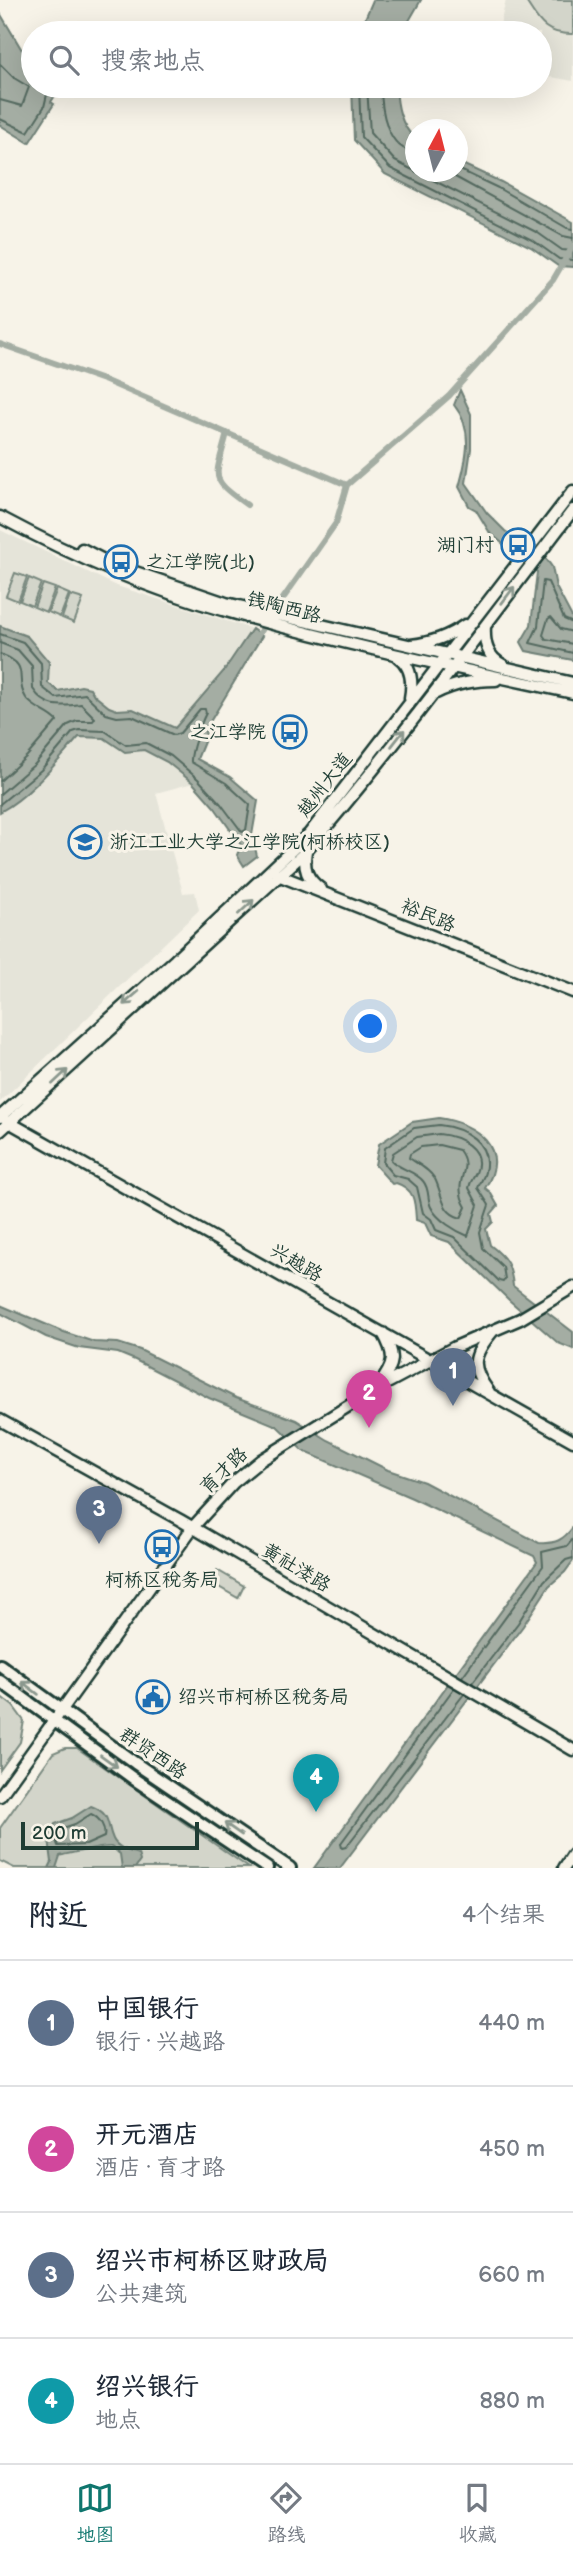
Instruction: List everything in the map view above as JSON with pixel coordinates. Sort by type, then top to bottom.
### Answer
[{"type":"main road","name":"群贤西路","points":[[0,1665],[290,1868]]},
{"type":"main road","name":"群贤西路","points":[[0,1681],[134,1779],[267,1868]]},
{"type":"street","name":"越州大道","points":[[275,873],[309,834],[573,491]]},
{"type":"street","name":"钱陶西路","points":[[0,510],[109,562],[262,617]]},
{"type":"street","name":"越州大道","points":[[0,1131],[3,1119],[275,873],[306,850],[457,663],[573,510]]},
{"type":"street","name":"钱陶西路","points":[[0,517],[107,569],[223,611],[403,645],[442,660]]},
{"type":"street","points":[[403,645],[428,643],[454,633],[474,619]]},
{"type":"street","name":"钱陶西路","points":[[276,620],[391,652],[513,670],[573,683]]},
{"type":"street","points":[[485,626],[485,646],[494,661],[513,670]]},
{"type":"street","points":[[391,652],[405,661],[412,678],[410,701]]},
{"type":"street","name":"钱陶西路","points":[[457,663],[573,693]]},
{"type":"street","points":[[432,694],[453,685],[477,680],[520,681]]},
{"type":"street","points":[[306,850],[304,869],[311,882],[333,897]]},
{"type":"street","name":"裕民路","points":[[275,873],[573,992]]},
{"type":"street","name":"兴越路","points":[[3,1119],[573,1441]]},
{"type":"street","name":"育才路","points":[[0,1796],[192,1527],[234,1482],[261,1460],[376,1389],[430,1360],[524,1317],[573,1287]]},
{"type":"street","points":[[492,1395],[479,1379],[475,1357],[495,1329]]},
{"type":"street","points":[[376,1389],[388,1373],[393,1359],[383,1333]]},
{"type":"street","name":"黄社溇路","points":[[0,1420],[192,1527],[573,1749]]},
{"type":"street","points":[[564,1868],[573,1854]]},
{"type":"shaded area","points":[[506,0],[573,0],[573,81],[552,77],[552,21],[501,21]]},
{"type":"shaded area","points":[[525,0],[573,0],[573,34],[552,31],[552,21],[538,19]]},
{"type":"shaded area","name":"浙江工业大学之江学院(柯桥校区)","points":[[0,530],[117,586],[252,629],[223,672],[175,728],[156,757],[167,762],[193,783],[156,793],[183,893],[195,892],[199,910],[0,1102]]},
{"type":"shaded area","points":[[15,573],[27,577],[18,601],[6,596]]},
{"type":"shaded area","points":[[29,578],[41,583],[32,606],[20,601]]},
{"type":"shaded area","points":[[43,584],[55,588],[46,612],[34,607]]},
{"type":"shaded area","points":[[57,589],[69,594],[60,617],[48,612]]},
{"type":"shaded area","points":[[70,595],[83,599],[74,623],[62,618]]},
{"type":"shaded area","points":[[217,1570],[244,1586],[238,1598],[210,1582]]},
{"type":"shaded area","points":[[0,1696],[13,1706],[24,1721],[20,1742],[0,1770]]},
{"type":"shaded area","points":[[65,1748],[77,1748],[249,1868],[14,1868],[0,1861],[0,1828],[53,1753]]},
{"type":"water","points":[[373,0],[421,0],[409,21],[364,21]]},
{"type":"water","points":[[0,13],[21,48],[21,98],[54,98],[51,102],[54,104],[29,143],[0,125]]},
{"type":"water","points":[[352,98],[397,98],[405,125],[405,182],[468,182],[468,167],[573,222],[573,267],[558,266],[531,247],[385,174],[354,140]]},
{"type":"water","points":[[460,390],[471,414],[471,449],[466,483],[487,513],[505,531],[547,560],[552,567],[556,587],[573,619],[573,660],[526,651],[521,642],[531,625],[537,572],[490,533],[476,510],[469,506],[459,487],[467,444],[464,424],[454,405]]},
{"type":"water","points":[[0,626],[27,636],[49,662],[48,683],[58,691],[81,686],[90,688],[94,695],[109,707],[117,710],[133,709],[175,728],[223,672],[252,629],[262,636],[205,730],[206,737],[197,759],[230,777],[258,801],[252,835],[257,856],[244,866],[237,855],[241,845],[215,808],[193,783],[167,762],[144,750],[125,752],[104,738],[79,737],[33,787],[0,812]]},
{"type":"water","points":[[439,1118],[477,1132],[492,1150],[492,1174],[485,1188],[498,1206],[491,1214],[493,1222],[486,1229],[490,1245],[507,1263],[513,1286],[573,1332],[573,1349],[558,1343],[449,1242],[431,1236],[425,1223],[416,1220],[414,1202],[407,1189],[396,1183],[392,1184],[375,1165],[379,1144],[412,1122]]},
{"type":"water","points":[[0,1305],[94,1342],[118,1343],[140,1350],[236,1398],[296,1420],[328,1440],[388,1470],[424,1482],[539,1543],[559,1540],[573,1527],[573,1561],[549,1586],[523,1626],[340,1868],[314,1868],[537,1562],[534,1556],[412,1498],[303,1451],[277,1426],[209,1398],[135,1360],[118,1353],[79,1348],[46,1337],[0,1313]]},
{"type":"water","points":[[91,1806],[105,1816],[117,1845],[138,1854],[140,1861],[135,1868],[122,1868],[120,1854],[111,1847],[60,1856],[56,1868],[49,1868],[52,1862],[49,1839],[55,1824],[72,1818]]},
{"type":"waterway","points":[[254,640],[336,523],[347,485],[449,396],[553,280],[573,246]]},
{"type":"waterway","points":[[0,344],[106,381],[347,485]]},
{"type":"waterway","points":[[227,433],[218,475],[225,488],[247,505]]},
{"type":"place","name":"湖门村","points":[[518,545]]},
{"type":"place","name":"之江学院(北)","points":[[121,562]]},
{"type":"place","name":"之江学院","points":[[290,732]]},
{"type":"place","name":"浙江工业大学之江学院(柯桥校区)","points":[[85,842]]},
{"type":"place","name":"中国银行","points":[[453,1406]]},
{"type":"place","name":"开元酒店","points":[[369,1428]]},
{"type":"place","name":"绍兴市柯桥区财政局","points":[[99,1544]]},
{"type":"place","name":"柯桥区税务局","points":[[162,1547]]},
{"type":"place","name":"绍兴市柯桥区税务局","points":[[153,1697]]},
{"type":"place","name":"绍兴银行","points":[[316,1812]]}]
